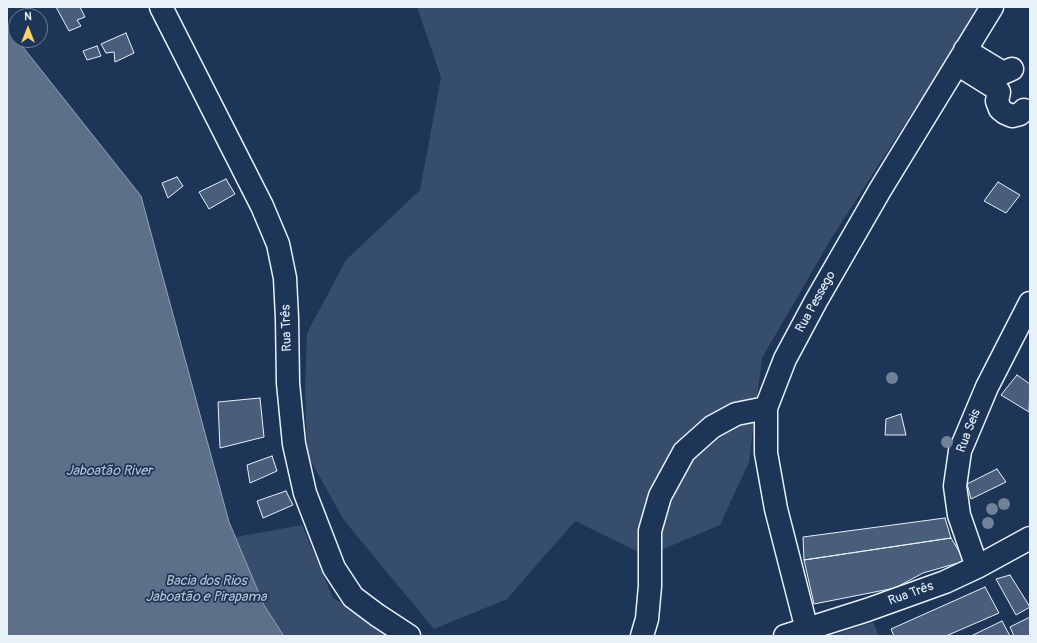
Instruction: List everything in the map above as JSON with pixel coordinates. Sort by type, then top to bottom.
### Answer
[{"type":"street","name":"Rua Três","points":[[161,7],[262,206],[278,244],[285,278],[288,383],[294,444],[304,493],[334,568],[353,597],[409,636]]},
{"type":"street","name":"Rua Pessego","points":[[807,630],[776,509],[766,453],[766,408],[785,359],[816,301],[880,190],[992,7]]},
{"type":"street","points":[[961,57],[1003,73],[1012,69]]},
{"type":"street","points":[[961,57],[997,89],[999,92],[997,101],[1000,109],[1012,116],[1020,114],[1024,110]]},
{"type":"street","name":"Rua Seis","points":[[977,567],[959,515],[955,486],[960,451],[987,387],[1030,303]]},
{"type":"street","points":[[642,636],[647,619],[650,586],[650,531],[660,496],[684,452],[712,427],[736,414],[766,408]]},
{"type":"street","name":"Rua Três","points":[[785,636],[867,610],[945,582],[977,567],[1030,538]]},
{"type":"shaded area","points":[[417,7],[980,7],[831,239],[762,358],[749,462],[720,525],[647,556],[575,521],[507,599],[434,629],[343,519],[307,454],[305,390],[307,333],[346,260],[420,190],[441,77]]},
{"type":"shaded area","points":[[302,525],[333,598],[379,625],[394,636],[285,636],[264,605],[236,537]]},
{"type":"shaded area","points":[[873,622],[879,636],[831,636]]},
{"type":"water","name":"Jaboatão River","points":[[7,27],[8,48],[24,48],[141,196],[229,522],[264,605],[284,636],[7,636]]},
{"type":"building","points":[[56,7],[80,7],[85,17],[77,20],[81,26],[69,31]]},
{"type":"building","points":[[126,33],[134,53],[115,62],[114,52],[106,53],[101,44]]},
{"type":"building","points":[[97,46],[101,56],[87,60],[83,51]]},
{"type":"building","points":[[177,177],[183,186],[168,198],[162,183]]},
{"type":"building","points":[[226,179],[235,194],[209,209],[199,192]]},
{"type":"building","points":[[998,182],[1020,195],[1006,213],[984,201]]},
{"type":"building","points":[[1017,375],[1030,384],[1029,412],[1001,395]]},
{"type":"building","points":[[260,398],[264,437],[220,448],[218,402]]},
{"type":"building","points":[[901,414],[906,435],[885,435],[886,419]]},
{"type":"building","points":[[272,456],[277,471],[250,483],[247,465]]},
{"type":"building","points":[[997,469],[1006,482],[971,499],[967,484]]},
{"type":"building","points":[[286,491],[293,505],[263,518],[257,501]]},
{"type":"building","points":[[945,518],[951,538],[804,560],[803,537]]},
{"type":"building","points":[[951,538],[965,561],[923,573],[895,588],[814,604],[804,560]]},
{"type":"building","points":[[1010,575],[1030,607],[1016,615],[996,579]]},
{"type":"building","points":[[985,587],[999,613],[946,636],[894,636],[891,629]]},
{"type":"building","points":[[1030,617],[1030,636],[1014,636],[1010,627]]},
{"type":"building","points":[[1002,621],[1010,636],[971,636]]},
{"type":"water label","name":"Bacia dos Rios Jaboatão e Pirapama","points":[[206,590]]}]
